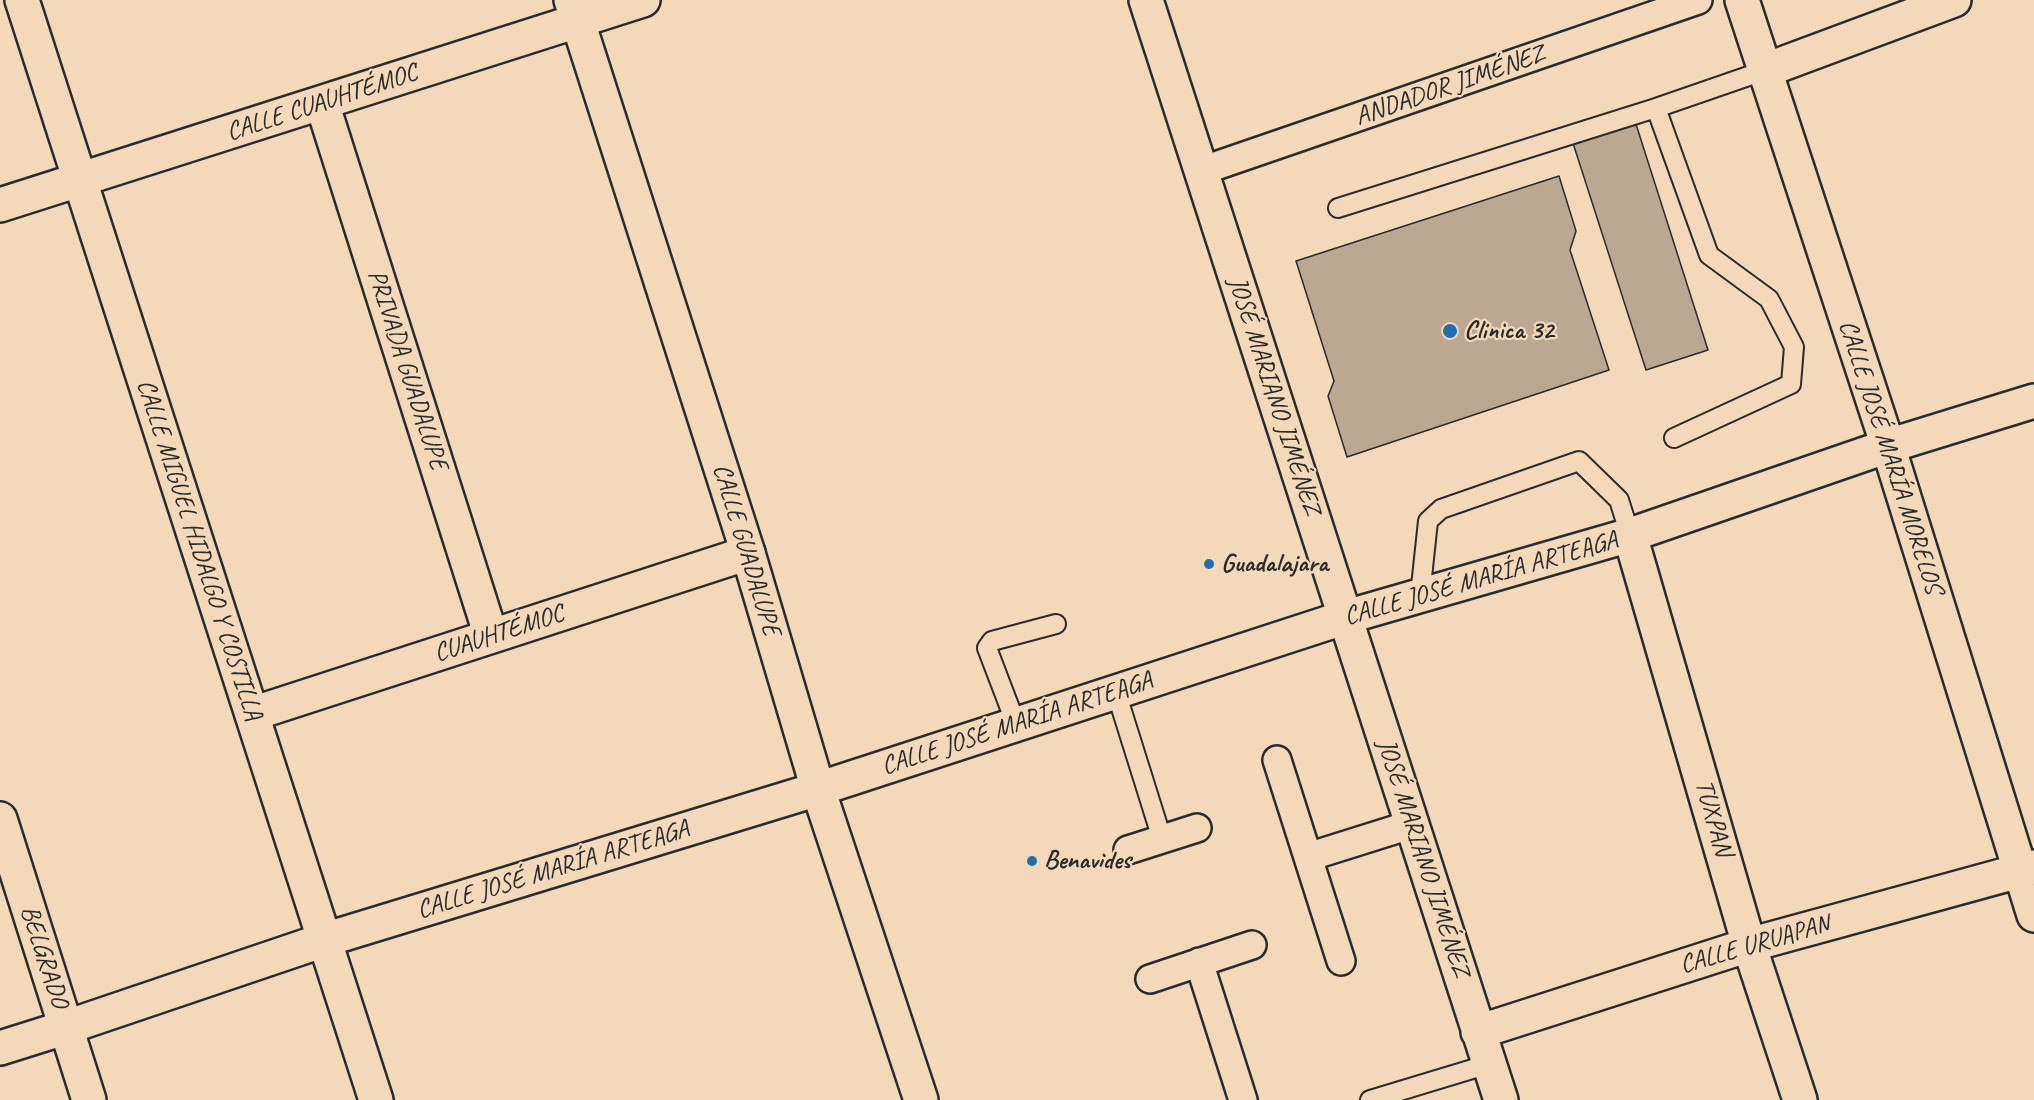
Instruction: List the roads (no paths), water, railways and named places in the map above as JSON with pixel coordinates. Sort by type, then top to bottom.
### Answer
[{"type":"street","name":"CALLE MIGUEL HIDALGO Y COSTILLA","points":[[22,0],[376,1100]]},
{"type":"street","name":"CALLE CUAUHTÉMOC","points":[[0,205],[322,103],[575,11],[643,0]]},
{"type":"street","name":"JOSÉ MARIANO JIMÉNEZ","points":[[1146,0],[1501,1100]]},
{"type":"street","name":"ANDADOR JIMÉNEZ","points":[[1202,171],[1698,0]]},
{"type":"street","name":"CALLE JOSÉ MARÍA MORELOS","points":[[1742,0],[2027,869],[2034,915]]},
{"type":"street","points":[[1766,70],[1954,0]]},
{"type":"street","name":"CALLE GUADALUPE","points":[[575,11],[747,553],[818,789],[921,1100]]},
{"type":"street","name":"PRIVADA GUADALUPE","points":[[322,103],[491,636]]},
{"type":"street","name":"CALLE JOSÉ MARÍA ARTEAGA","points":[[0,1048],[67,1028],[324,940],[818,789],[1346,617],[1630,535],[1888,446],[2034,401]]},
{"type":"street","name":"TUXPAN","points":[[1630,535],[1749,945],[1800,1100]]},
{"type":"street","name":"CUAUHTÉMOC","points":[[252,714],[747,553]]},
{"type":"street","points":[[1277,760],[1341,961]]},
{"type":"street","name":"BELGRADO","points":[[0,819],[89,1100]]},
{"type":"street","points":[[1308,857],[1413,824]]},
{"type":"street","points":[[1128,850],[1197,828]]},
{"type":"street","name":"CALLE URUAPAN","points":[[1478,1032],[1749,945],[2027,869]]},
{"type":"street","points":[[1150,979],[1252,945]]},
{"type":"street","points":[[1199,962],[1243,1100]]},
{"type":"lane","points":[[1338,208],[1656,108],[1766,70]]},
{"type":"lane","points":[[1656,108],[1709,255],[1769,298],[1794,347],[1791,384],[1674,438]]},
{"type":"lane","points":[[1420,596],[1428,520],[1441,509],[1579,461],[1619,500],[1630,535]]},
{"type":"lane","points":[[1016,724],[987,648],[992,641],[1056,624]]},
{"type":"lane","points":[[1116,692],[1162,839]]},
{"type":"lane","points":[[1370,1100],[1489,1064]]},
{"type":"place","name":"Clinica 32","points":[[1450,331]]},
{"type":"place","name":"Guadalajara","points":[[1209,564]]},
{"type":"place","name":"Benavides","points":[[1032,861]]}]
